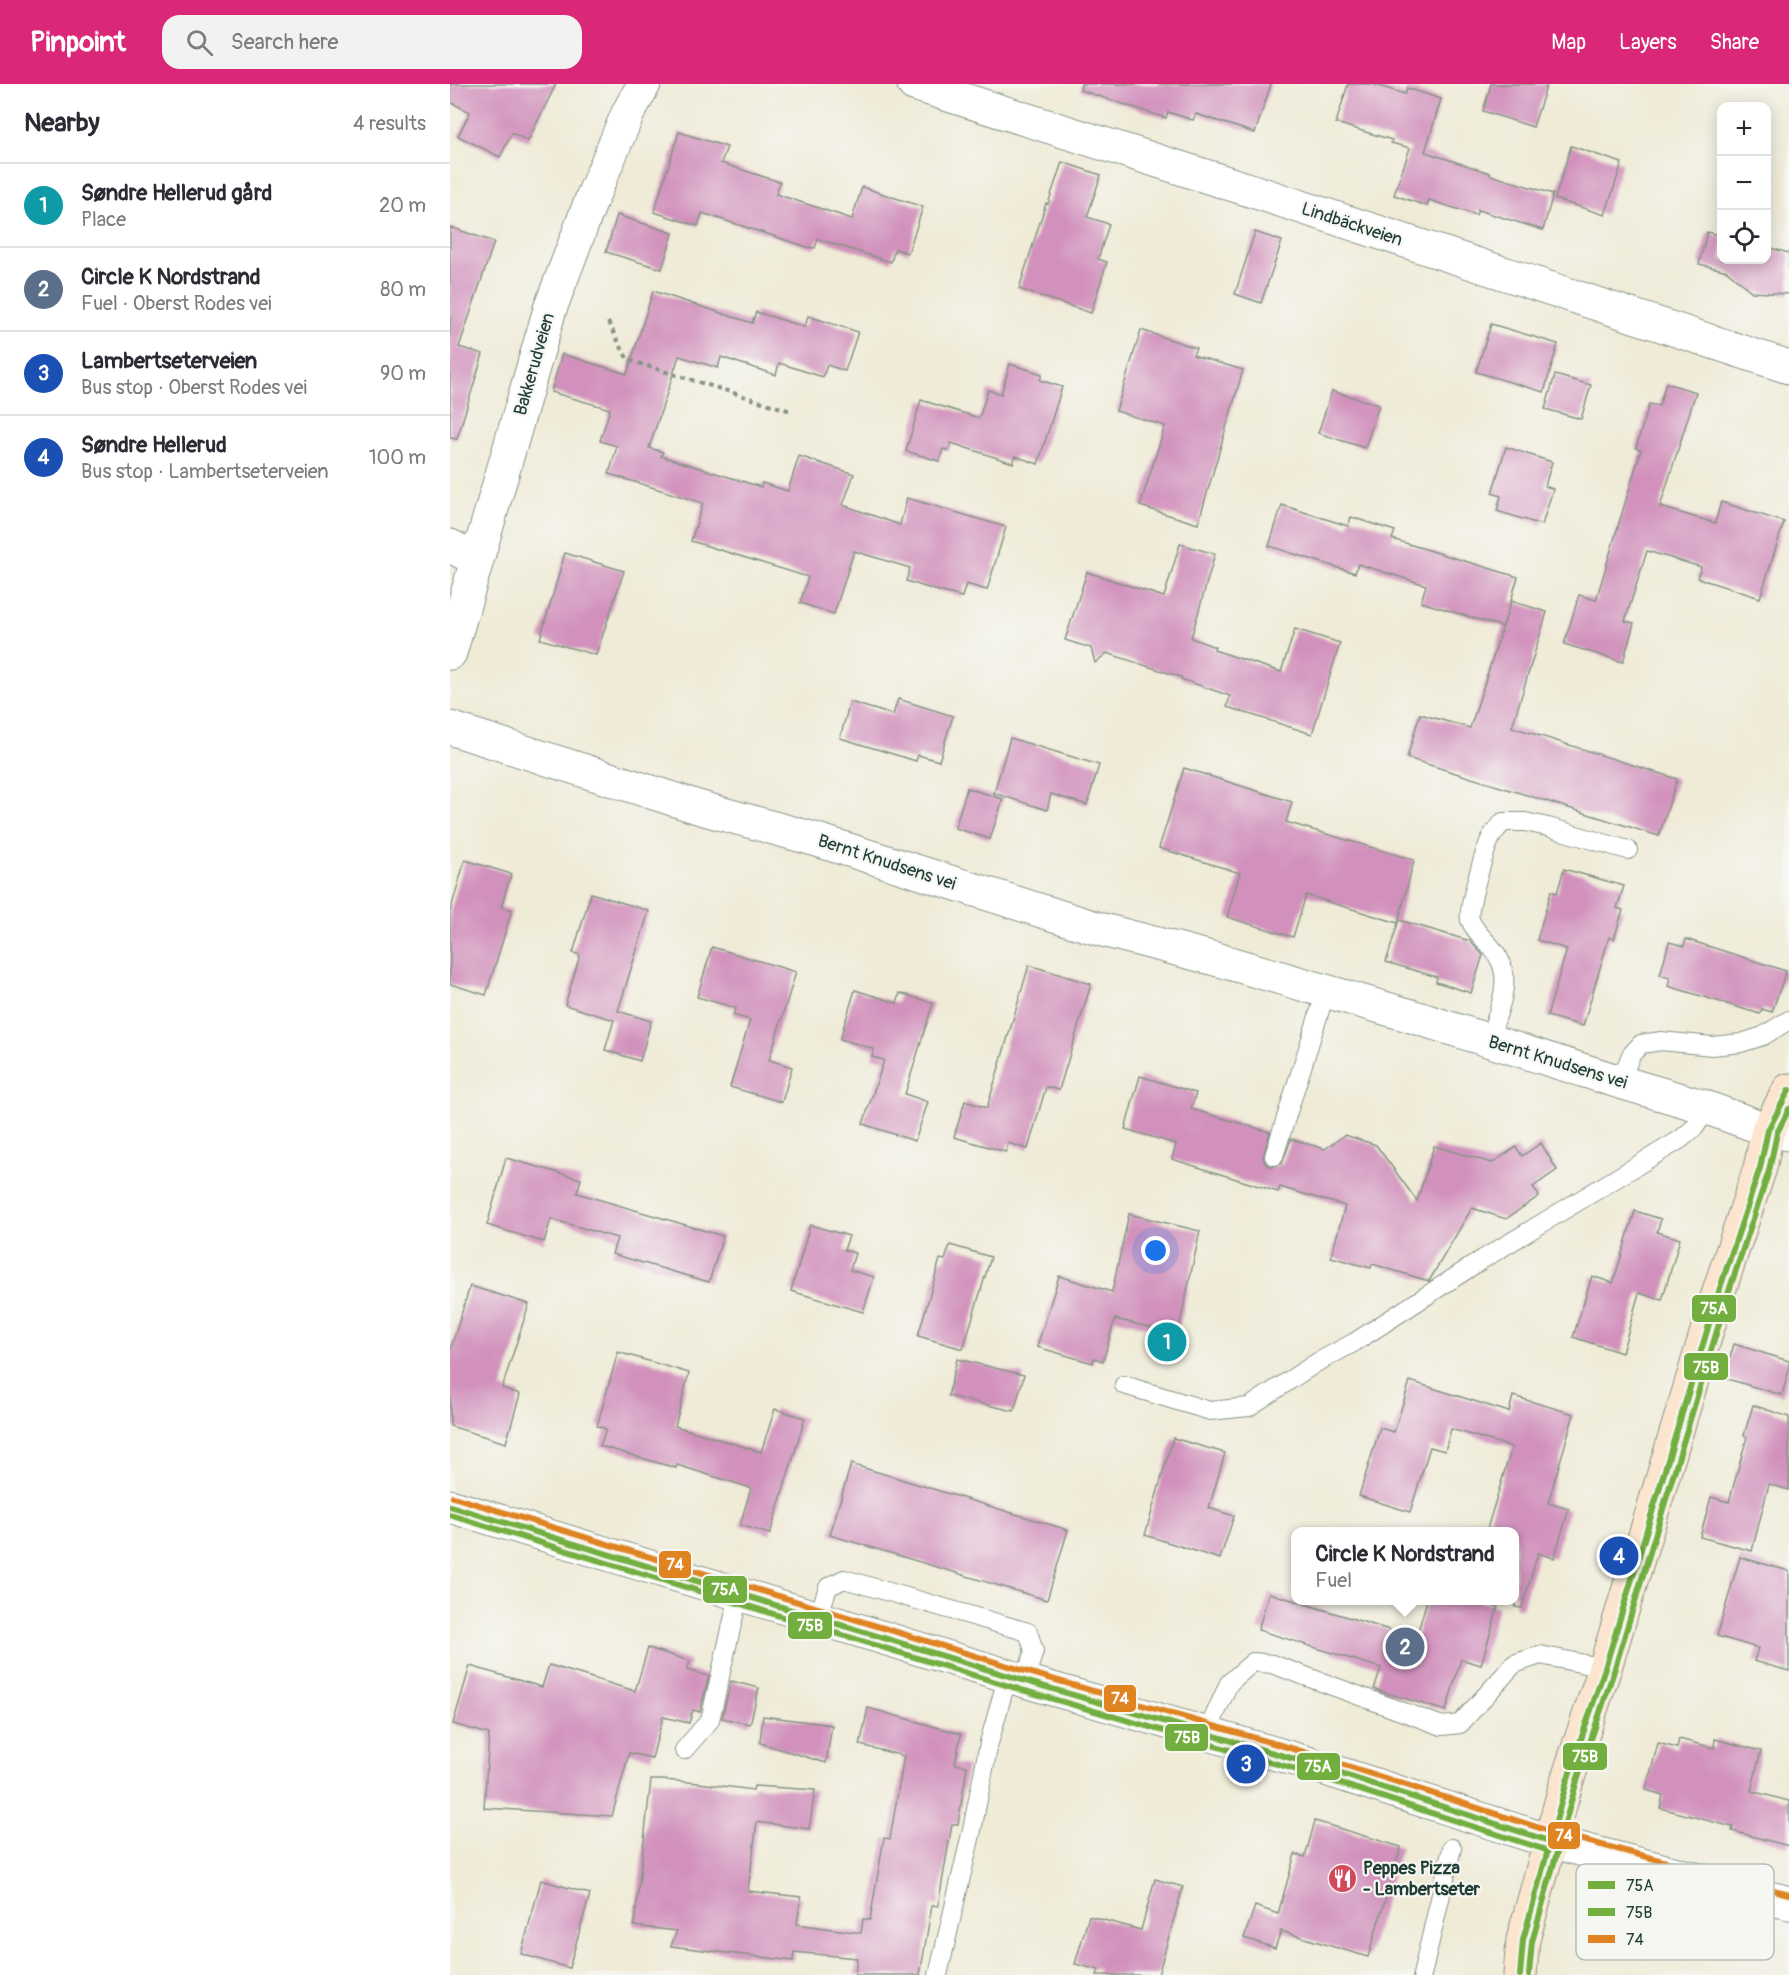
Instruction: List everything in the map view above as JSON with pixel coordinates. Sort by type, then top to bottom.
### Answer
[{"type":"main road","points":[[1520,1975],[1523,1940],[1566,1781],[1677,1456],[1720,1288],[1760,1168],[1779,1132],[1789,1090]]},
{"type":"street","name":"Bakkerudveien","points":[[450,653],[463,553],[592,198],[628,113],[644,84]]},
{"type":"street","name":"Lindbäckveien","points":[[914,84],[1256,192],[1789,368]]},
{"type":"street","name":"Bernt Knudsens vei","points":[[450,728],[701,808],[814,839],[1099,929],[1219,960],[1489,1040],[1779,1132]]},
{"type":"street","points":[[450,1506],[1206,1735],[1301,1761],[1549,1841],[1638,1864]]},
{"type":"street","points":[[1774,1899],[1789,1903]]},
{"type":"lane","points":[[1489,1040],[1504,988],[1504,970],[1497,952],[1475,930],[1468,917],[1470,902],[1491,837],[1503,822],[1525,822],[1628,850]]},
{"type":"lane","points":[[1274,1156],[1326,991]]},
{"type":"lane","points":[[1620,1082],[1631,1055],[1641,1044],[1661,1041],[1712,1046],[1741,1043],[1763,1036],[1789,1020]]},
{"type":"lane","points":[[1124,1385],[1210,1411],[1249,1407],[1316,1363],[1355,1342],[1483,1258],[1681,1139],[1695,1127],[1708,1108]]},
{"type":"lane","points":[[818,1618],[828,1587],[844,1579],[1028,1632],[1034,1651],[1016,1678],[989,1743],[972,1830],[938,1975]]},
{"type":"lane","points":[[684,1750],[710,1720],[739,1594]]},
{"type":"lane","points":[[1206,1735],[1229,1683],[1253,1662],[1272,1664],[1442,1726],[1460,1724],[1514,1664],[1522,1661],[1540,1655],[1605,1668]]},
{"type":"lane","points":[[1422,1975],[1452,1848]]},
{"type":"path","points":[[608,322],[628,360],[791,411]]},
{"type":"building","points":[[450,84],[556,84],[528,141],[512,133],[500,157],[458,136],[470,112],[450,102]]},
{"type":"building","points":[[1081,84],[1271,84],[1255,133],[1196,114],[1193,120],[1168,112],[1166,118],[1080,90]]},
{"type":"building","points":[[1348,84],[1372,84],[1405,94],[1407,88],[1441,99],[1425,152],[1553,194],[1543,230],[1478,210],[1476,215],[1429,200],[1427,206],[1394,195],[1410,148],[1391,143],[1392,140],[1336,123]]},
{"type":"building","points":[[1491,84],[1547,84],[1533,127],[1483,111]]},
{"type":"building","points":[[679,132],[727,147],[721,163],[780,182],[776,194],[852,219],[862,187],[923,207],[908,253],[895,249],[891,262],[818,239],[815,248],[807,247],[702,213],[698,226],[654,212]]},
{"type":"building","points":[[1571,146],[1622,163],[1605,215],[1555,199]]},
{"type":"building","points":[[1062,162],[1101,175],[1087,217],[1109,224],[1098,259],[1107,262],[1091,313],[1019,289],[1046,203],[1048,204]]},
{"type":"building","points":[[617,215],[673,233],[662,269],[606,252]]},
{"type":"building","points":[[450,227],[494,242],[459,347],[483,354],[457,439],[450,438]]},
{"type":"building","points":[[1255,232],[1282,241],[1261,303],[1235,294]]},
{"type":"building","points":[[1707,232],[1717,235],[1717,264],[1771,264],[1771,248],[1789,253],[1789,294],[1752,292],[1727,271],[1699,264]]},
{"type":"building","points":[[653,291],[752,323],[756,312],[805,327],[808,316],[858,332],[845,371],[827,365],[823,377],[779,363],[776,375],[721,357],[718,368],[679,356],[649,448],[663,452],[661,456],[761,487],[762,483],[788,491],[799,456],[854,474],[843,505],[900,525],[907,498],[1006,527],[987,590],[966,584],[962,597],[935,590],[906,581],[910,568],[854,551],[834,614],[800,603],[808,577],[691,541],[703,503],[609,474],[617,446],[600,441],[610,409],[551,392],[562,354],[627,374]]},
{"type":"building","points":[[1491,324],[1558,344],[1544,392],[1476,372]]},
{"type":"building","points":[[1141,330],[1196,348],[1193,355],[1243,370],[1198,524],[1140,506],[1165,426],[1116,411]]},
{"type":"building","points":[[1010,364],[1042,374],[1040,380],[1062,387],[1038,464],[1015,456],[1013,463],[951,443],[949,451],[943,449],[939,461],[906,451],[921,400],[979,418],[988,390],[1001,394]]},
{"type":"building","points":[[1555,375],[1591,385],[1581,419],[1545,409]]},
{"type":"building","points":[[1666,383],[1696,392],[1660,507],[1715,523],[1721,502],[1784,522],[1760,598],[1697,578],[1701,567],[1647,551],[1625,621],[1634,623],[1623,662],[1564,644],[1579,595],[1596,600],[1641,450],[1636,448],[1649,404],[1659,406]]},
{"type":"building","points":[[1332,391],[1379,405],[1365,448],[1318,433]]},
{"type":"building","points":[[1506,447],[1552,462],[1545,486],[1553,489],[1542,525],[1497,511],[1501,496],[1492,493]]},
{"type":"building","points":[[1282,505],[1348,526],[1351,517],[1395,531],[1392,539],[1518,577],[1503,627],[1421,602],[1426,585],[1358,564],[1355,573],[1269,546]]},
{"type":"building","points":[[1180,544],[1215,554],[1191,638],[1215,647],[1214,650],[1281,672],[1295,629],[1340,643],[1312,734],[1227,707],[1230,696],[1181,679],[1181,677],[1107,653],[1095,663],[1091,648],[1065,640],[1087,572],[1164,597]]},
{"type":"building","points":[[565,553],[624,571],[596,655],[540,639]]},
{"type":"building","points":[[1511,601],[1547,612],[1512,727],[1677,779],[1659,836],[1407,758],[1420,714],[1470,728]]},
{"type":"building","points":[[898,699],[953,716],[939,761],[918,755],[916,761],[840,738],[850,702],[893,715]]},
{"type":"building","points":[[1010,738],[1099,765],[1087,805],[1051,794],[1047,810],[994,793]]},
{"type":"building","points":[[1184,768],[1292,802],[1286,822],[1414,860],[1398,923],[1306,895],[1293,937],[1227,917],[1240,873],[1159,848]]},
{"type":"building","points":[[967,788],[1003,799],[990,839],[955,828]]},
{"type":"building","points":[[465,860],[511,874],[501,907],[512,910],[486,995],[450,984],[450,912]]},
{"type":"building","points":[[1564,869],[1624,886],[1617,908],[1623,910],[1614,939],[1609,937],[1583,1026],[1547,1016],[1567,949],[1537,940],[1551,891],[1557,893]]},
{"type":"building","points":[[591,893],[649,911],[618,1011],[651,1021],[640,1061],[605,1050],[614,1020],[565,1005],[580,955],[573,953]]},
{"type":"building","points":[[1399,920],[1470,941],[1483,955],[1471,993],[1436,982],[1437,977],[1386,962]]},
{"type":"building","points":[[1686,939],[1786,971],[1772,1012],[1762,1009],[1760,1014],[1668,986],[1670,978],[1660,975],[1669,942],[1684,946]]},
{"type":"building","points":[[712,947],[796,972],[769,1060],[792,1067],[782,1102],[730,1087],[750,1020],[733,1015],[736,1008],[697,997]]},
{"type":"building","points":[[1029,965],[1091,984],[1059,1090],[1046,1087],[1028,1149],[1008,1143],[1006,1152],[954,1137],[965,1101],[987,1108]]},
{"type":"building","points":[[855,990],[897,1003],[900,993],[933,1003],[905,1094],[928,1102],[915,1141],[863,1124],[884,1060],[872,1057],[874,1049],[840,1039]]},
{"type":"building","points":[[1140,1076],[1196,1093],[1191,1109],[1270,1132],[1263,1158],[1271,1167],[1282,1164],[1291,1139],[1325,1149],[1345,1135],[1376,1145],[1417,1201],[1434,1146],[1492,1163],[1516,1147],[1522,1156],[1541,1143],[1557,1170],[1533,1187],[1539,1196],[1506,1219],[1472,1208],[1429,1281],[1372,1264],[1371,1268],[1331,1257],[1345,1206],[1280,1187],[1278,1192],[1172,1159],[1176,1144],[1125,1129]]},
{"type":"building","points":[[506,1158],[581,1179],[577,1193],[723,1236],[709,1282],[612,1254],[617,1238],[551,1219],[544,1242],[487,1225]]},
{"type":"building","points":[[1635,1211],[1661,1219],[1657,1232],[1680,1239],[1662,1300],[1639,1293],[1622,1353],[1573,1337],[1592,1276],[1613,1283]]},
{"type":"building","points":[[1129,1214],[1200,1231],[1178,1334],[1115,1319],[1103,1361],[1094,1358],[1093,1363],[1037,1347],[1059,1276],[1112,1292]]},
{"type":"building","points":[[810,1225],[849,1236],[844,1250],[855,1253],[850,1270],[874,1277],[863,1312],[791,1291]]},
{"type":"building","points":[[950,1245],[991,1257],[963,1349],[918,1336],[940,1259],[945,1260]]},
{"type":"building","points":[[470,1286],[529,1304],[502,1388],[520,1394],[506,1443],[450,1426],[450,1351]]},
{"type":"building","points":[[1734,1344],[1789,1361],[1789,1370],[1782,1395],[1724,1378]]},
{"type":"building","points":[[618,1352],[689,1373],[675,1426],[761,1452],[775,1409],[805,1418],[770,1534],[740,1525],[751,1488],[677,1465],[676,1468],[600,1446],[606,1429],[597,1426]]},
{"type":"building","points":[[957,1359],[1024,1375],[1014,1411],[948,1396]]},
{"type":"building","points":[[1410,1381],[1509,1412],[1513,1396],[1574,1414],[1548,1503],[1569,1509],[1554,1558],[1538,1553],[1522,1608],[1515,1607],[1519,1605],[1519,1527],[1488,1527],[1512,1447],[1451,1429],[1445,1451],[1430,1447],[1410,1512],[1359,1496],[1380,1428],[1394,1432]]},
{"type":"building","points":[[1753,1405],[1789,1417],[1789,1490],[1769,1484],[1752,1551],[1700,1537],[1711,1497],[1729,1502],[1747,1437],[1744,1435]]},
{"type":"building","points":[[1173,1438],[1225,1453],[1209,1508],[1234,1516],[1220,1559],[1145,1535]]},
{"type":"building","points":[[851,1464],[1068,1530],[1047,1600],[830,1535]]},
{"type":"building","points":[[1740,1557],[1789,1571],[1789,1671],[1754,1661],[1758,1648],[1717,1636]]},
{"type":"building","points":[[1269,1593],[1291,1600],[1291,1605],[1308,1605],[1416,1638],[1426,1605],[1492,1605],[1498,1607],[1481,1665],[1461,1659],[1446,1711],[1374,1689],[1381,1668],[1258,1630]]},
{"type":"building","points":[[648,1648],[690,1661],[687,1670],[709,1676],[700,1712],[693,1710],[689,1723],[663,1717],[652,1758],[629,1753],[612,1816],[484,1808],[489,1734],[453,1724],[470,1666],[542,1687],[549,1665],[635,1691]]},
{"type":"building","points":[[731,1681],[759,1688],[750,1724],[722,1718]]},
{"type":"building","points":[[868,1708],[961,1734],[955,1764],[967,1766],[958,1824],[952,1824],[938,1906],[932,1905],[920,1975],[855,1975],[857,1958],[794,1952],[793,1961],[671,1946],[677,1931],[634,1926],[651,1780],[664,1780],[753,1790],[754,1786],[815,1790],[809,1829],[757,1822],[748,1891],[801,1897],[797,1924],[861,1933],[863,1919],[870,1920],[884,1838],[890,1839],[904,1756],[860,1745]]},
{"type":"building","points":[[763,1716],[832,1725],[826,1763],[760,1743]]},
{"type":"building","points":[[1679,1739],[1714,1748],[1715,1739],[1761,1751],[1751,1791],[1789,1801],[1789,1846],[1732,1831],[1733,1827],[1660,1808],[1663,1795],[1646,1790],[1658,1743],[1677,1748]]},
{"type":"building","points":[[1315,1821],[1401,1847],[1368,1957],[1281,1931],[1275,1948],[1244,1938],[1255,1906],[1278,1914],[1295,1854],[1305,1857]]},
{"type":"building","points":[[1155,1879],[1183,1887],[1158,1975],[1097,1975],[1099,1970],[1075,1964],[1089,1916],[1141,1930]]},
{"type":"building","points":[[541,1880],[590,1894],[569,1968],[521,1954]]},
{"type":"transit line","name":"75A","points":[[1520,1975],[1523,1940],[1567,1781],[1605,1668],[1720,1288],[1760,1168],[1768,1130],[1789,1090]]},
{"type":"transit line","name":"75B","points":[[1529,1975],[1532,1942],[1576,1784],[1614,1671],[1729,1291],[1769,1171],[1777,1133],[1789,1109]]},
{"type":"transit line","name":"74","points":[[453,1497],[1028,1672],[1304,1752],[1552,1832],[1674,1864]]},
{"type":"transit line","name":"75A","points":[[450,1506],[1025,1681],[1301,1761],[1549,1841]]},
{"type":"transit line","name":"75B","points":[[450,1515],[1022,1690],[1298,1770],[1546,1850]]},
{"type":"transit line","name":"74","points":[[1774,1890],[1789,1894]]},
{"type":"place","name":"Søndre Hellerud gård","points":[[1167,1342]]},
{"type":"place","name":"Søndre Hellerud","points":[[1619,1556]]},
{"type":"place","name":"Circle K Nordstrand","points":[[1405,1647]]},
{"type":"place","name":"Lambertseterveien","points":[[1246,1764]]},
{"type":"place","name":"Peppes Pizza - Lambertseter","points":[[1342,1878]]}]
